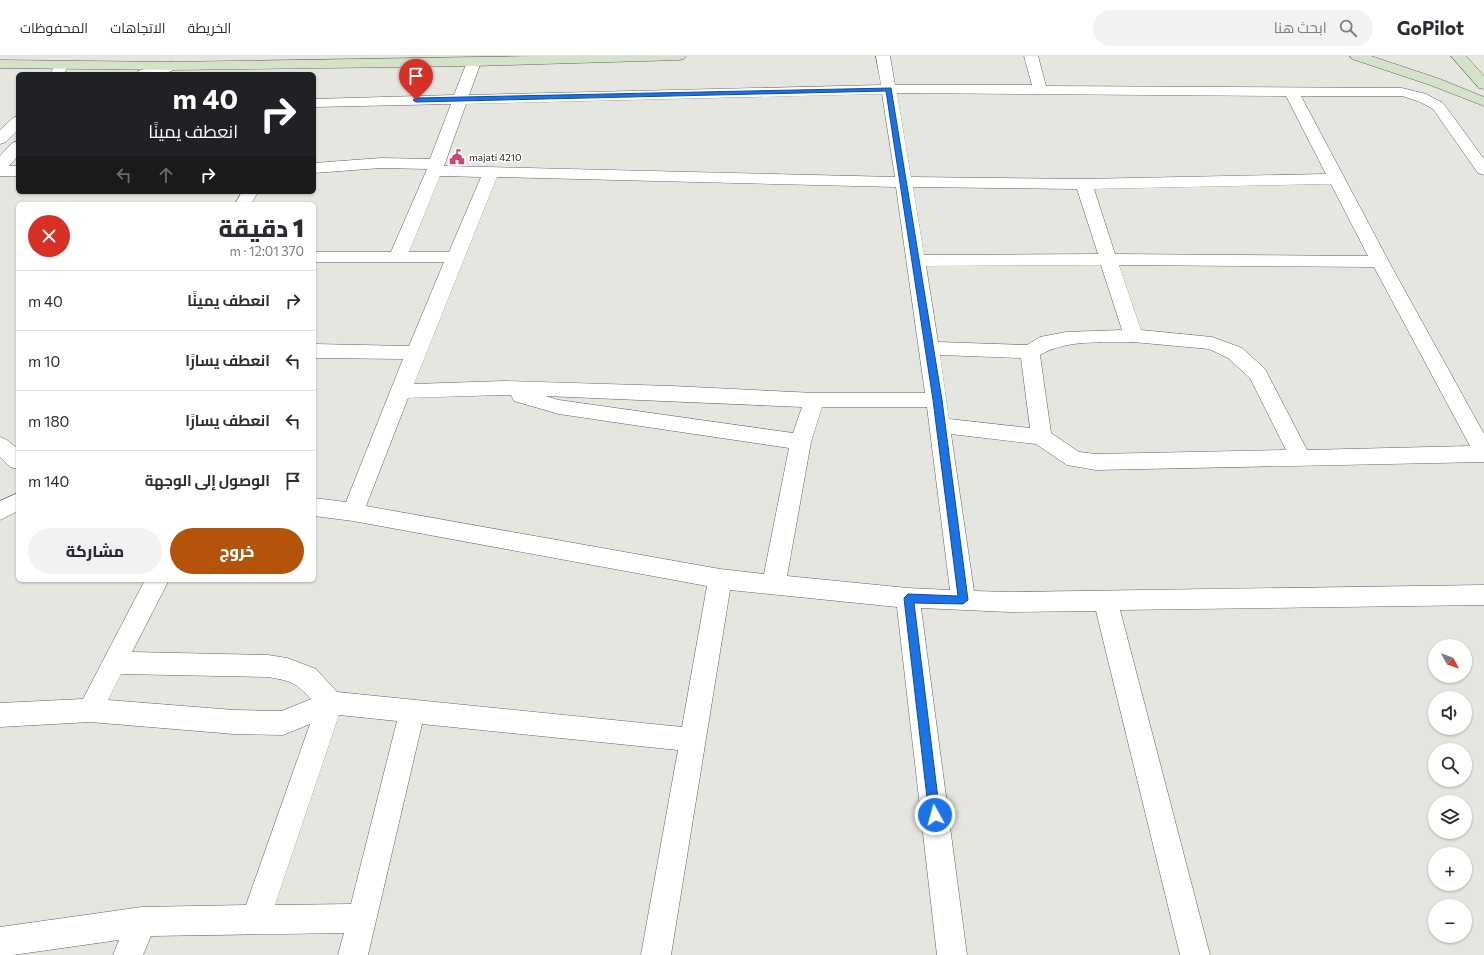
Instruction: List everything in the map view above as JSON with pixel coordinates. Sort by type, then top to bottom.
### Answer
[{"type":"main road","points":[[0,64],[59,70],[171,66],[474,62],[679,56]]},
{"type":"main road","points":[[1357,56],[1435,82],[1484,102]]},
{"type":"main road","points":[[1458,56],[1484,85]]},
{"type":"street","points":[[883,56],[905,182],[937,400],[963,600]]},
{"type":"street","points":[[1031,56],[1040,89]]},
{"type":"street","points":[[397,258],[436,168],[474,62]]},
{"type":"street","points":[[150,72],[171,66]]},
{"type":"street","points":[[316,103],[889,89],[1402,92],[1424,98],[1438,106],[1484,170]]},
{"type":"street","points":[[940,425],[1041,438],[1074,459],[1096,462],[1484,453],[1380,262],[1291,91]]},
{"type":"street","points":[[0,139],[16,123]]},
{"type":"street","points":[[0,166],[16,148]]},
{"type":"street","points":[[316,168],[381,163],[491,172],[905,182],[1084,184],[1336,179]]},
{"type":"street","points":[[0,171],[16,171]]},
{"type":"street","points":[[353,512],[400,391],[491,172]]},
{"type":"street","points":[[1084,184],[1133,336]]},
{"type":"street","points":[[316,257],[455,257]]},
{"type":"street","points":[[916,261],[1108,259],[1380,262]]},
{"type":"street","points":[[929,348],[1030,352],[1047,342],[1066,338],[1133,336],[1212,342],[1235,353],[1258,374],[1301,458]]},
{"type":"street","points":[[316,351],[416,354]]},
{"type":"street","points":[[1030,352],[1041,438]]},
{"type":"street","points":[[400,391],[504,388],[664,392],[814,400],[937,400]]},
{"type":"street","points":[[504,388],[532,400],[559,407],[801,442]]},
{"type":"street","points":[[774,584],[801,442],[814,400]]},
{"type":"street","points":[[0,445],[16,459]]},
{"type":"street","points":[[0,511],[16,502]]},
{"type":"street","points":[[316,507],[353,512],[720,579],[908,598],[1009,602],[1484,595]]},
{"type":"street","points":[[656,955],[720,579]]},
{"type":"street","points":[[90,710],[156,582]]},
{"type":"street","points":[[908,598],[952,955]]},
{"type":"street","points":[[1106,601],[1195,955]]},
{"type":"street","points":[[115,663],[268,666],[280,668],[307,677],[330,703]]},
{"type":"street","points":[[0,715],[90,710],[234,722],[283,723],[330,703],[693,740]]},
{"type":"street","points":[[256,919],[330,703]]},
{"type":"street","points":[[353,955],[412,712]]},
{"type":"street","points":[[0,942],[142,922],[362,918]]},
{"type":"street","points":[[128,955],[142,922]]},
{"type":"place","name":"majati 4210","points":[[457,157]]},
{"type":"route","points":[[416,100],[889,89],[905,182],[937,400],[963,600],[908,598],[935,815]]}]
